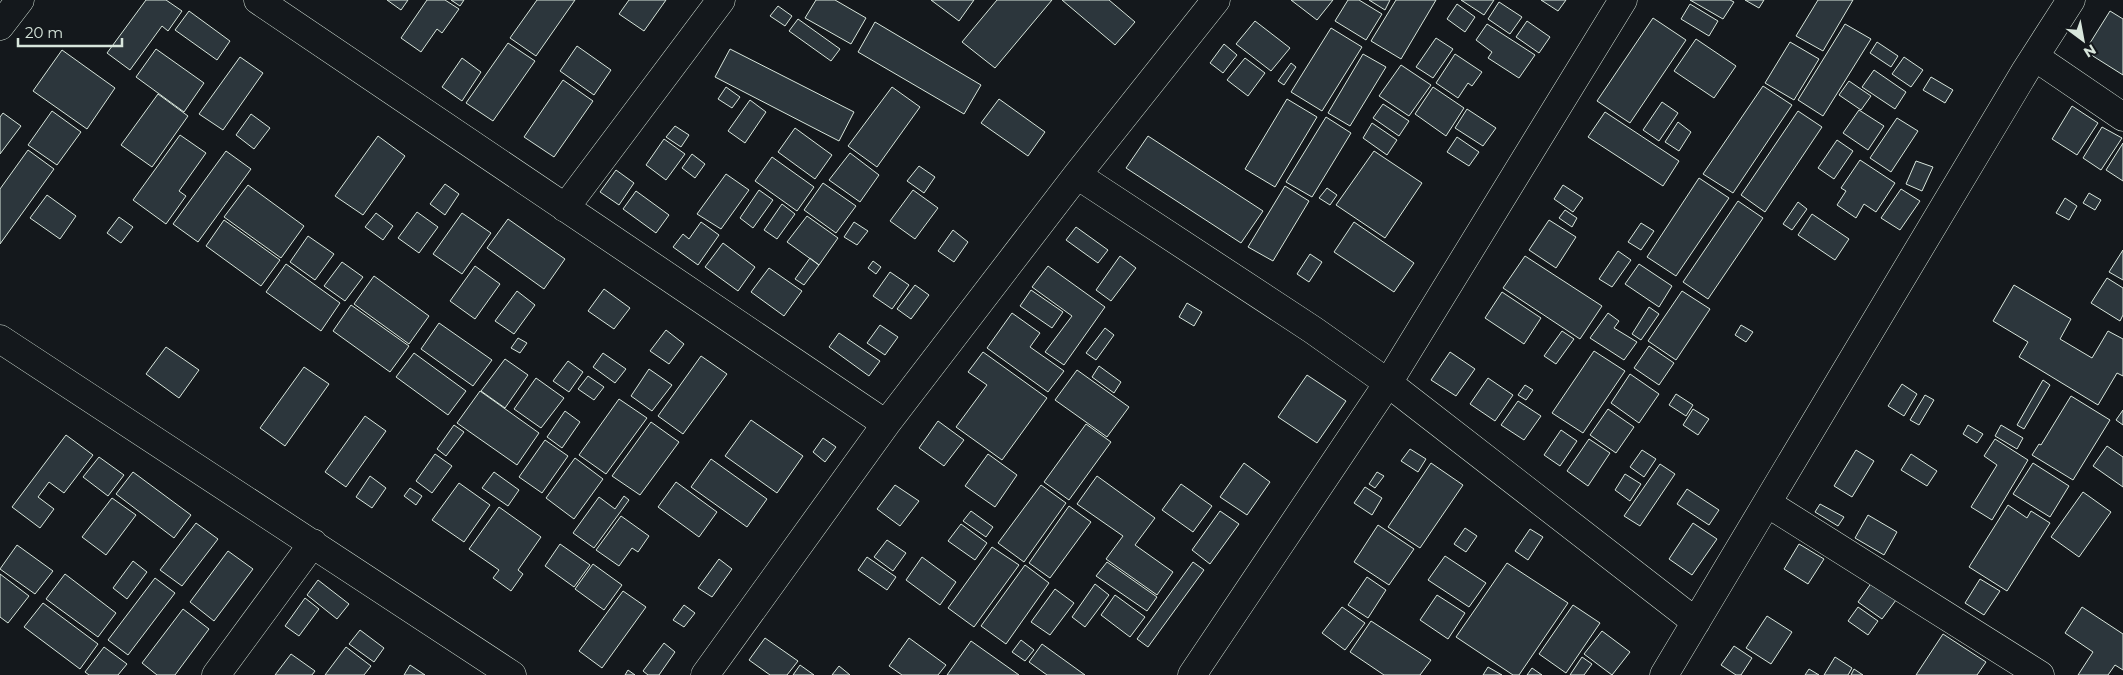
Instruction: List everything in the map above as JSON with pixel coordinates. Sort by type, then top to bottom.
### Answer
[{"type":"street","points":[[0,26],[20,0]]},
{"type":"street","points":[[258,0],[886,424]]},
{"type":"street","points":[[565,208],[721,0]]},
{"type":"street","points":[[705,675],[886,424],[1077,175],[1216,0]]},
{"type":"street","points":[[1192,675],[1388,384],[1623,0]]},
{"type":"street","points":[[1664,675],[2035,56],[2071,0]]},
{"type":"street","points":[[2035,56],[2123,116]]},
{"type":"street","points":[[1077,175],[1313,330],[1388,384],[1696,622]]},
{"type":"street","points":[[0,339],[512,675]]},
{"type":"street","points":[[1767,503],[2007,666],[2040,675]]},
{"type":"street","points":[[216,675],[313,543]]},
{"type":"building","points":[[146,0],[166,0],[182,11],[168,31],[162,26],[130,70],[107,53]]},
{"type":"building","points":[[387,0],[408,0],[401,10]]},
{"type":"building","points":[[427,0],[445,0],[459,9],[442,33],[437,29],[421,52],[401,38]]},
{"type":"building","points":[[451,0],[464,0],[460,6]]},
{"type":"building","points":[[537,0],[575,0],[536,56],[510,38]]},
{"type":"building","points":[[629,0],[666,0],[644,31],[619,14]]},
{"type":"building","points":[[816,0],[835,0],[866,18],[851,44],[805,18]]},
{"type":"building","points":[[931,0],[974,0],[959,21]]},
{"type":"building","points":[[997,0],[1052,0],[995,68],[962,42]]},
{"type":"building","points":[[1062,0],[1109,0],[1135,22],[1115,45]]},
{"type":"building","points":[[1291,0],[1333,0],[1317,20]]},
{"type":"building","points":[[1348,0],[1359,0],[1382,14],[1366,40],[1335,21]]},
{"type":"building","points":[[1369,0],[1390,0],[1385,10]]},
{"type":"building","points":[[1396,0],[1436,0],[1401,59],[1371,41]]},
{"type":"building","points":[[1461,0],[1494,0],[1484,15]]},
{"type":"building","points":[[1541,0],[1566,0],[1558,11]]},
{"type":"building","points":[[1690,0],[1730,0],[1734,2],[1723,19]]},
{"type":"building","points":[[1745,0],[1764,0],[1759,8]]},
{"type":"building","points":[[1818,0],[1853,0],[1823,51],[1796,36]]},
{"type":"building","points":[[1499,2],[1522,17],[1510,34],[1488,19]]},
{"type":"building","points":[[1457,4],[1475,17],[1465,32],[1447,19]]},
{"type":"building","points":[[1690,4],[1718,21],[1709,36],[1681,19]]},
{"type":"building","points":[[778,6],[792,16],[785,26],[770,16]]},
{"type":"building","points":[[189,11],[230,41],[217,60],[175,30]]},
{"type":"building","points":[[2110,11],[2123,19],[2123,75],[2085,51]]},
{"type":"building","points":[[1653,18],[1686,40],[1630,123],[1597,101]]},
{"type":"building","points":[[798,19],[840,49],[831,61],[789,31]]},
{"type":"building","points":[[1255,21],[1290,48],[1271,71],[1236,44]]},
{"type":"building","points":[[1527,21],[1550,37],[1539,53],[1516,37]]},
{"type":"building","points":[[875,22],[981,85],[964,114],[858,52]]},
{"type":"building","points":[[1487,24],[1535,55],[1519,78],[1488,58],[1492,52],[1476,40]]},
{"type":"building","points":[[1845,24],[1871,39],[1823,116],[1798,100]]},
{"type":"building","points":[[1331,28],[1362,47],[1322,111],[1291,92]]},
{"type":"building","points":[[1436,38],[1453,49],[1433,78],[1416,67]]},
{"type":"building","points":[[1696,39],[1736,66],[1714,98],[1674,71]]},
{"type":"building","points":[[1790,42],[1819,59],[1794,100],[1765,83]]},
{"type":"building","points":[[1877,42],[1898,56],[1891,67],[1870,53]]},
{"type":"building","points":[[508,43],[535,61],[493,121],[466,103]]},
{"type":"building","points":[[1224,44],[1237,55],[1223,73],[1210,63]]},
{"type":"building","points":[[577,46],[611,70],[594,95],[560,71]]},
{"type":"building","points":[[156,49],[204,83],[184,112],[136,77]]},
{"type":"building","points":[[730,49],[854,112],[839,141],[715,77]]},
{"type":"building","points":[[62,50],[115,88],[87,129],[33,91]]},
{"type":"building","points":[[1363,54],[1386,67],[1350,126],[1328,113]]},
{"type":"building","points":[[1455,54],[1482,72],[1472,86],[1468,83],[1458,98],[1436,83]]},
{"type":"building","points":[[240,57],[263,73],[223,130],[199,114]]},
{"type":"building","points":[[1904,57],[1923,70],[1911,87],[1892,74]]},
{"type":"building","points":[[462,58],[481,72],[462,101],[442,87]]},
{"type":"building","points":[[1245,58],[1265,73],[1248,96],[1227,80]]},
{"type":"building","points":[[1291,63],[1296,67],[1284,85],[1278,81]]},
{"type":"building","points":[[1401,65],[1431,85],[1409,116],[1379,96]]},
{"type":"building","points":[[1874,70],[1906,92],[1895,109],[1862,87]]},
{"type":"building","points":[[1931,77],[1953,90],[1945,103],[1923,90]]},
{"type":"building","points":[[563,80],[593,101],[554,157],[524,137]]},
{"type":"building","points":[[1849,81],[1871,96],[1861,110],[1839,95]]},
{"type":"building","points":[[1763,86],[1792,105],[1733,193],[1703,174]]},
{"type":"building","points":[[726,87],[740,97],[732,108],[718,99]]},
{"type":"building","points":[[892,87],[920,107],[877,167],[848,146]]},
{"type":"building","points":[[1433,87],[1464,108],[1446,136],[1415,114]]},
{"type":"building","points":[[158,94],[188,116],[152,167],[121,145]]},
{"type":"building","points":[[999,99],[1045,132],[1028,156],[981,123]]},
{"type":"building","points":[[1287,99],[1317,117],[1275,187],[1245,169]]},
{"type":"building","points":[[750,100],[766,112],[745,143],[728,131]]},
{"type":"building","points":[[1662,102],[1678,113],[1659,141],[1643,130]]},
{"type":"building","points":[[1383,104],[1409,121],[1399,136],[1373,118]]},
{"type":"building","points":[[2072,106],[2098,123],[2077,155],[2052,139]]},
{"type":"building","points":[[1467,109],[1496,128],[1483,146],[1455,128]]},
{"type":"building","points":[[1859,110],[1884,126],[1868,150],[1843,133]]},
{"type":"building","points":[[52,111],[81,132],[57,165],[28,145]]},
{"type":"building","points":[[1798,111],[1822,127],[1765,212],[1741,195]]},
{"type":"building","points":[[1605,112],[1679,161],[1663,186],[1588,137]]},
{"type":"building","points":[[3,113],[21,126],[0,154],[0,117]]},
{"type":"building","points":[[251,114],[270,128],[254,149],[236,135]]},
{"type":"building","points":[[1326,117],[1351,133],[1312,197],[1286,182]]},
{"type":"building","points":[[1897,118],[1918,131],[1891,172],[1870,158]]},
{"type":"building","points":[[1678,122],[1691,132],[1679,151],[1665,142]]},
{"type":"building","points":[[1372,123],[1397,140],[1387,155],[1363,138]]},
{"type":"building","points":[[675,126],[689,135],[681,147],[666,137]]},
{"type":"building","points":[[2102,127],[2122,138],[2101,170],[2083,158]]},
{"type":"building","points":[[795,128],[832,155],[815,179],[778,152]]},
{"type":"building","points":[[180,135],[206,153],[179,191],[186,196],[166,224],[133,200]]},
{"type":"building","points":[[378,136],[405,156],[363,215],[335,196]]},
{"type":"building","points":[[1148,136],[1263,211],[1241,243],[1126,168]]},
{"type":"building","points":[[1457,137],[1479,152],[1469,166],[1447,152]]},
{"type":"building","points":[[664,139],[685,154],[666,180],[646,165]]},
{"type":"building","points":[[1837,140],[1853,151],[1834,179],[1818,168]]},
{"type":"building","points":[[2123,143],[2123,181],[2106,170]]},
{"type":"building","points":[[28,150],[54,169],[0,244],[0,189]]},
{"type":"building","points":[[226,151],[251,169],[198,242],[173,224]]},
{"type":"building","points":[[1374,151],[1422,183],[1385,238],[1336,205]]},
{"type":"building","points":[[850,153],[879,175],[860,202],[829,180]]},
{"type":"building","points":[[692,154],[705,164],[695,178],[682,168]]},
{"type":"building","points":[[772,157],[814,187],[797,211],[755,181]]},
{"type":"building","points":[[1860,160],[1895,183],[1876,212],[1864,204],[1856,218],[1837,205],[1846,191],[1841,188]]},
{"type":"building","points":[[1916,161],[1933,167],[1922,191],[1906,184]]},
{"type":"building","points":[[919,166],[935,177],[924,193],[907,181]]},
{"type":"building","points":[[616,170],[634,183],[619,205],[600,192]]},
{"type":"building","points":[[726,174],[749,190],[721,229],[697,214]]},
{"type":"building","points":[[1699,178],[1729,198],[1676,276],[1647,257]]},
{"type":"building","points":[[823,183],[856,206],[836,233],[804,210]]},
{"type":"building","points":[[445,184],[459,194],[445,215],[430,204]]},
{"type":"building","points":[[248,185],[304,226],[281,258],[224,217]]},
{"type":"building","points":[[1563,185],[1583,198],[1573,212],[1554,199]]},
{"type":"building","points":[[1285,186],[1309,201],[1273,261],[1248,247]]},
{"type":"building","points":[[1327,188],[1337,195],[1330,205],[1319,198]]},
{"type":"building","points":[[1901,189],[1920,201],[1900,230],[1881,218]]},
{"type":"building","points":[[759,190],[773,200],[753,228],[740,218]]},
{"type":"building","points":[[913,190],[938,208],[915,239],[890,221]]},
{"type":"building","points":[[636,191],[669,215],[656,233],[623,209]]},
{"type":"building","points":[[2089,193],[2101,200],[2095,210],[2083,203]]},
{"type":"building","points":[[47,195],[76,216],[60,239],[30,218]]},
{"type":"building","points":[[2065,198],[2077,206],[2069,220],[2056,213]]},
{"type":"building","points":[[1738,201],[1763,218],[1708,299],[1683,282]]},
{"type":"building","points":[[1798,202],[1807,209],[1792,230],[1783,224]]},
{"type":"building","points":[[782,204],[795,214],[777,239],[764,230]]},
{"type":"building","points":[[1565,210],[1577,218],[1572,227],[1559,218]]},
{"type":"building","points":[[417,212],[438,227],[419,253],[398,238]]},
{"type":"building","points":[[376,213],[393,226],[383,240],[365,227]]},
{"type":"building","points":[[462,213],[491,233],[462,274],[433,254]]},
{"type":"building","points":[[1812,214],[1849,239],[1835,260],[1798,235]]},
{"type":"building","points":[[807,216],[838,238],[819,265],[787,242]]},
{"type":"building","points":[[119,217],[133,227],[121,243],[107,233]]},
{"type":"building","points":[[508,219],[565,259],[544,289],[487,248]]},
{"type":"building","points":[[224,220],[280,260],[261,286],[206,246]]},
{"type":"building","points":[[1549,220],[1576,237],[1556,268],[1529,250]]},
{"type":"building","points":[[701,222],[719,235],[698,265],[673,247],[683,234],[689,239]]},
{"type":"building","points":[[854,222],[868,231],[857,245],[844,237]]},
{"type":"building","points":[[1354,222],[1414,263],[1394,292],[1334,252]]},
{"type":"building","points":[[1641,223],[1654,231],[1641,250],[1628,242]]},
{"type":"building","points":[[1076,227],[1108,250],[1098,263],[1066,240]]},
{"type":"building","points":[[953,230],[968,242],[954,262],[938,251]]},
{"type":"building","points":[[308,236],[334,254],[315,280],[290,262]]},
{"type":"building","points":[[723,243],[755,267],[738,291],[705,267]]},
{"type":"building","points":[[2123,250],[2123,280],[2109,272]]},
{"type":"building","points":[[1618,251],[1631,260],[1612,287],[1599,279]]},
{"type":"building","points":[[1310,254],[1322,262],[1309,282],[1297,274]]},
{"type":"building","points":[[1120,256],[1136,268],[1111,301],[1096,290]]},
{"type":"building","points":[[1525,256],[1602,306],[1580,339],[1503,288]]},
{"type":"building","points":[[810,258],[819,265],[804,285],[795,279]]},
{"type":"building","points":[[873,261],[881,267],[876,274],[868,268]]},
{"type":"building","points":[[342,262],[363,277],[345,301],[324,286]]},
{"type":"building","points":[[286,264],[340,303],[321,331],[266,292]]},
{"type":"building","points":[[1639,264],[1672,286],[1659,307],[1625,284]]},
{"type":"building","points":[[475,266],[500,284],[475,319],[450,301]]},
{"type":"building","points":[[1048,266],[1105,307],[1064,365],[1045,352],[1072,316],[1032,287]]},
{"type":"building","points":[[769,268],[802,291],[784,316],[751,292]]},
{"type":"building","points":[[890,272],[909,285],[892,309],[873,296]]},
{"type":"building","points":[[374,276],[429,316],[409,344],[354,304]]},
{"type":"building","points":[[2107,278],[2123,288],[2123,315],[2120,321],[2091,303]]},
{"type":"building","points":[[915,285],[929,295],[911,319],[897,309]]},
{"type":"building","points":[[2014,285],[2071,319],[2060,339],[2092,358],[2108,331],[2123,339],[2123,376],[2117,373],[2098,405],[2019,357],[2028,342],[1993,321]]},
{"type":"building","points":[[604,289],[630,308],[614,329],[588,311]]},
{"type":"building","points":[[1031,290],[1063,312],[1052,328],[1020,306]]},
{"type":"building","points":[[517,291],[535,305],[514,334],[495,321]]},
{"type":"building","points":[[1682,291],[1710,309],[1676,360],[1648,341]]},
{"type":"building","points":[[1502,292],[1541,318],[1524,344],[1485,318]]},
{"type":"building","points":[[1187,303],[1202,312],[1194,326],[1179,317]]},
{"type":"building","points":[[351,305],[409,346],[390,372],[333,331]]},
{"type":"building","points":[[1649,307],[1659,314],[1641,340],[1632,334]]},
{"type":"building","points":[[1012,313],[1040,333],[1030,347],[1064,371],[1048,392],[987,348]]},
{"type":"building","points":[[1608,313],[1619,321],[1614,328],[1637,342],[1624,360],[1590,338]]},
{"type":"building","points":[[439,323],[492,360],[473,386],[421,349]]},
{"type":"building","points":[[880,325],[898,337],[885,355],[867,343]]},
{"type":"building","points":[[1741,325],[1753,332],[1746,342],[1735,335]]},
{"type":"building","points":[[1105,328],[1114,335],[1096,360],[1086,353]]},
{"type":"building","points":[[666,330],[684,344],[669,364],[650,351]]},
{"type":"building","points":[[1562,331],[1574,339],[1556,364],[1544,356]]},
{"type":"building","points":[[839,333],[880,361],[869,376],[829,347]]},
{"type":"building","points":[[518,338],[527,343],[520,353],[511,348]]},
{"type":"building","points":[[1649,346],[1674,363],[1659,385],[1634,368]]},
{"type":"building","points":[[166,347],[199,370],[179,398],[146,374]]},
{"type":"building","points":[[1594,351],[1625,371],[1583,433],[1552,413]]},
{"type":"building","points":[[983,352],[1047,398],[1002,460],[956,427],[987,385],[968,372]]},
{"type":"building","points":[[1450,352],[1475,369],[1456,396],[1431,380]]},
{"type":"building","points":[[414,353],[466,391],[448,415],[396,377]]},
{"type":"building","points":[[603,353],[626,369],[615,383],[593,367]]},
{"type":"building","points":[[701,356],[727,374],[683,434],[658,416]]},
{"type":"building","points":[[505,359],[528,375],[505,408],[481,391]]},
{"type":"building","points":[[568,361],[583,372],[569,392],[553,381]]},
{"type":"building","points":[[1099,366],[1121,382],[1114,393],[1092,377]]},
{"type":"building","points":[[304,367],[329,384],[285,446],[260,428]]},
{"type":"building","points":[[649,369],[672,385],[652,411],[631,396]]},
{"type":"building","points":[[1077,370],[1129,407],[1107,437],[1055,400]]},
{"type":"building","points":[[1630,374],[1659,394],[1639,423],[1611,403]]},
{"type":"building","points":[[1307,375],[1346,401],[1317,443],[1278,417]]},
{"type":"building","points":[[588,376],[604,387],[594,400],[578,389]]},
{"type":"building","points":[[536,378],[564,398],[541,428],[514,409]]},
{"type":"building","points":[[1488,378],[1513,395],[1495,421],[1470,404]]},
{"type":"building","points":[[2043,380],[2050,385],[2024,429],[2017,425]]},
{"type":"building","points":[[1902,384],[1917,394],[1904,416],[1888,406]]},
{"type":"building","points":[[1525,385],[1533,390],[1526,400],[1518,395]]},
{"type":"building","points":[[480,391],[539,433],[517,465],[457,423]]},
{"type":"building","points":[[1676,394],[1693,405],[1686,416],[1669,405]]},
{"type":"building","points":[[1925,395],[1934,400],[1919,425],[1910,420]]},
{"type":"building","points":[[2071,396],[2110,420],[2073,480],[2032,455],[2039,444],[2041,445]]},
{"type":"building","points":[[619,399],[647,418],[606,474],[579,455]]},
{"type":"building","points":[[1518,401],[1541,416],[1524,440],[1501,425]]},
{"type":"building","points":[[1608,409],[1634,427],[1616,453],[1590,435]]},
{"type":"building","points":[[1693,409],[1709,419],[1698,435],[1683,425]]},
{"type":"building","points":[[2123,410],[2123,425],[2116,420]]},
{"type":"building","points":[[565,411],[580,422],[562,448],[547,437]]},
{"type":"building","points":[[365,416],[386,431],[346,487],[325,472]]},
{"type":"building","points":[[751,420],[803,456],[777,493],[725,456]]},
{"type":"building","points":[[938,421],[964,440],[944,466],[919,448]]},
{"type":"building","points":[[651,422],[679,442],[640,495],[612,476]]},
{"type":"building","points":[[1086,424],[1111,442],[1069,500],[1044,482]]},
{"type":"building","points":[[454,425],[464,432],[446,456],[437,449]]},
{"type":"building","points":[[1968,425],[1983,434],[1977,443],[1963,434]]},
{"type":"building","points":[[2001,425],[2023,438],[2017,449],[1995,436]]},
{"type":"building","points":[[1561,430],[1577,441],[1560,466],[1544,455]]},
{"type":"building","points":[[66,435],[93,455],[64,493],[49,482],[38,497],[54,509],[40,528],[12,507]]},
{"type":"building","points":[[823,438],[836,447],[825,462],[813,452]]},
{"type":"building","points":[[1589,439],[1610,453],[1588,486],[1567,471]]},
{"type":"building","points":[[1995,439],[2028,460],[1992,520],[1971,507],[1997,465],[1984,456]]},
{"type":"building","points":[[545,440],[568,456],[542,493],[519,477]]},
{"type":"building","points":[[2107,446],[2123,457],[2123,487],[2093,466]]},
{"type":"building","points":[[1410,449],[1426,459],[1418,472],[1401,461]]},
{"type":"building","points":[[1642,450],[1656,459],[1644,477],[1630,467]]},
{"type":"building","points":[[1856,450],[1874,461],[1852,497],[1834,486]]},
{"type":"building","points":[[435,454],[452,466],[432,493],[416,481]]},
{"type":"building","points":[[988,454],[1017,475],[995,507],[965,486]]},
{"type":"building","points":[[1911,454],[1937,471],[1927,486],[1901,470]]},
{"type":"building","points":[[99,457],[124,475],[108,496],[83,477]]},
{"type":"building","points":[[575,458],[603,479],[574,519],[546,498]]},
{"type":"building","points":[[711,459],[767,499],[747,527],[691,487]]},
{"type":"building","points":[[1244,463],[1270,482],[1247,515],[1220,497]]},
{"type":"building","points":[[1431,463],[1463,485],[1420,548],[1388,527]]},
{"type":"building","points":[[2033,463],[2069,486],[2050,517],[2013,494]]},
{"type":"building","points":[[1660,464],[1675,474],[1640,526],[1624,516]]},
{"type":"building","points":[[133,472],[191,515],[174,538],[116,494]]},
{"type":"building","points":[[494,472],[519,490],[508,506],[482,488]]},
{"type":"building","points":[[1377,472],[1384,476],[1375,488],[1369,484]]},
{"type":"building","points":[[1625,474],[1641,484],[1630,501],[1615,490]]},
{"type":"building","points":[[370,476],[386,488],[372,508],[356,497]]},
{"type":"building","points":[[1097,476],[1155,518],[1135,545],[1173,572],[1157,595],[1106,559],[1123,536],[1077,504]]},
{"type":"building","points":[[676,482],[717,512],[699,537],[658,507]]},
{"type":"building","points":[[459,483],[490,505],[464,542],[432,520]]},
{"type":"building","points":[[1181,484],[1212,506],[1193,532],[1162,510]]},
{"type":"building","points":[[895,485],[919,501],[900,526],[877,509]]},
{"type":"building","points":[[1041,485],[1066,503],[1024,562],[998,543]]},
{"type":"building","points":[[1365,487],[1382,498],[1372,515],[1354,503]]},
{"type":"building","points":[[410,488],[422,496],[416,505],[404,496]]},
{"type":"building","points":[[1687,489],[1719,510],[1709,525],[1677,504]]},
{"type":"building","points":[[2083,492],[2111,512],[2079,557],[2051,537]]},
{"type":"building","points":[[624,496],[629,500],[594,548],[573,533],[599,497],[615,509]]},
{"type":"building","points":[[112,498],[136,515],[106,555],[82,537]]},
{"type":"building","points":[[1820,504],[1844,517],[1838,526],[1815,512]]},
{"type":"building","points":[[2008,505],[2027,518],[2031,511],[2050,523],[2007,591],[1969,567]]},
{"type":"building","points":[[1069,506],[1091,522],[1050,578],[1029,563]]},
{"type":"building","points":[[499,507],[541,537],[518,570],[523,574],[511,591],[493,578],[499,570],[469,549]]},
{"type":"building","points":[[971,511],[993,527],[986,537],[963,521]]},
{"type":"building","points":[[1220,511],[1239,524],[1210,564],[1192,550]]},
{"type":"building","points":[[1868,515],[1897,532],[1884,555],[1855,538]]},
{"type":"building","points":[[621,516],[649,536],[638,552],[632,548],[619,566],[596,550]]},
{"type":"building","points":[[196,523],[218,539],[182,586],[160,570]]},
{"type":"building","points":[[1693,523],[1717,539],[1692,575],[1669,559]]},
{"type":"building","points":[[961,524],[987,543],[975,560],[948,541]]},
{"type":"building","points":[[1378,525],[1414,549],[1389,585],[1354,562]]},
{"type":"building","points":[[1465,528],[1477,536],[1466,552],[1454,544]]},
{"type":"building","points":[[1530,529],[1543,537],[1528,560],[1515,551]]},
{"type":"building","points":[[887,540],[906,553],[893,571],[874,557]]},
{"type":"building","points":[[560,544],[590,565],[574,587],[545,566]]},
{"type":"building","points":[[1799,544],[1824,559],[1808,584],[1784,569]]},
{"type":"building","points":[[17,545],[53,571],[35,594],[0,569]]},
{"type":"building","points":[[992,547],[1019,565],[974,627],[948,608]]},
{"type":"building","points":[[228,551],[253,569],[214,621],[190,602]]},
{"type":"building","points":[[1445,556],[1486,583],[1469,607],[1428,580]]},
{"type":"building","points":[[867,557],[896,577],[887,590],[858,570]]},
{"type":"building","points":[[922,557],[956,582],[940,605],[906,580]]},
{"type":"building","points":[[719,559],[732,569],[712,597],[698,588]]},
{"type":"building","points":[[133,561],[147,572],[127,599],[113,588]]},
{"type":"building","points":[[1107,562],[1157,597],[1147,611],[1096,576]]},
{"type":"building","points":[[1193,562],[1204,570],[1148,647],[1137,639]]},
{"type":"building","points":[[1507,563],[1568,603],[1519,675],[1513,675],[1456,637]]},
{"type":"building","points":[[593,564],[622,585],[604,610],[575,589]]},
{"type":"building","points":[[1025,565],[1049,583],[1006,644],[981,626]]},
{"type":"building","points":[[0,574],[29,596],[8,623],[0,617]]},
{"type":"building","points":[[65,574],[116,613],[98,637],[46,599]]},
{"type":"building","points":[[1367,577],[1386,590],[1368,618],[1348,605]]},
{"type":"building","points":[[155,578],[175,593],[128,655],[108,640]]},
{"type":"building","points":[[1980,579],[2000,591],[1984,615],[1965,603]]},
{"type":"building","points":[[318,580],[349,604],[337,619],[307,595]]},
{"type":"building","points":[[1872,582],[1896,600],[1882,619],[1858,602]]},
{"type":"building","points":[[1095,584],[1109,595],[1085,627],[1072,617]]},
{"type":"building","points":[[1055,589],[1074,603],[1050,635],[1031,622]]},
{"type":"building","points":[[623,591],[646,607],[602,668],[579,651]]},
{"type":"building","points":[[1115,595],[1145,617],[1130,637],[1101,615]]},
{"type":"building","points":[[1437,595],[1465,613],[1448,639],[1420,620]]},
{"type":"building","points":[[305,598],[319,609],[299,636],[285,626]]},
{"type":"building","points":[[43,603],[98,644],[80,669],[24,627]]},
{"type":"building","points":[[684,605],[695,613],[684,627],[673,620]]},
{"type":"building","points":[[1573,605],[1600,623],[1566,673],[1539,654]]},
{"type":"building","points":[[1342,607],[1365,623],[1345,650],[1322,633]]},
{"type":"building","points":[[1858,607],[1878,621],[1868,635],[1848,621]]},
{"type":"building","points":[[2082,607],[2123,634],[2123,670],[2115,665],[2108,675],[2078,675],[2093,652],[2065,633]]},
{"type":"building","points":[[183,609],[209,629],[175,675],[157,675],[142,663]]},
{"type":"building","points":[[1767,616],[1792,632],[1771,664],[1746,648]]},
{"type":"building","points":[[1371,621],[1431,660],[1420,675],[1384,675],[1350,652]]},
{"type":"building","points":[[360,630],[384,648],[374,662],[349,644]]},
{"type":"building","points":[[1602,631],[1630,652],[1612,675],[1584,654]]},
{"type":"building","points":[[1943,634],[1986,662],[1977,675],[1916,675]]},
{"type":"building","points":[[765,638],[798,661],[787,675],[770,675],[749,660]]},
{"type":"building","points":[[909,638],[946,665],[938,675],[902,675],[889,666]]},
{"type":"building","points":[[1021,640],[1034,650],[1025,661],[1012,652]]},
{"type":"building","points":[[971,641],[1019,675],[947,675]]},
{"type":"building","points":[[664,643],[675,652],[659,675],[648,675],[643,671]]},
{"type":"building","points":[[1042,644],[1085,675],[1047,675],[1029,662]]},
{"type":"building","points":[[1734,646],[1752,658],[1741,675],[1736,675],[1721,665]]},
{"type":"building","points":[[104,647],[127,664],[118,675],[89,675],[85,672]]},
{"type":"building","points":[[346,647],[371,666],[364,675],[325,675]]},
{"type":"building","points":[[291,654],[315,671],[312,675],[275,675]]},
{"type":"building","points":[[1582,657],[1592,664],[1584,675],[1570,675]]},
{"type":"building","points":[[1835,657],[1852,668],[1848,675],[1824,675]]},
{"type":"building","points":[[410,665],[425,675],[404,675]]},
{"type":"building","points":[[800,665],[814,675],[793,675]]},
{"type":"building","points":[[839,666],[850,675],[832,675]]},
{"type":"building","points":[[1488,667],[1502,675],[1483,675]]},
{"type":"building","points":[[1532,668],[1542,675],[1527,675]]},
{"type":"building","points":[[1809,669],[1819,675],[1805,675]]},
{"type":"building","points":[[1854,669],[1863,675],[1851,675]]},
{"type":"building","points":[[628,670],[635,675],[625,675]]}]
